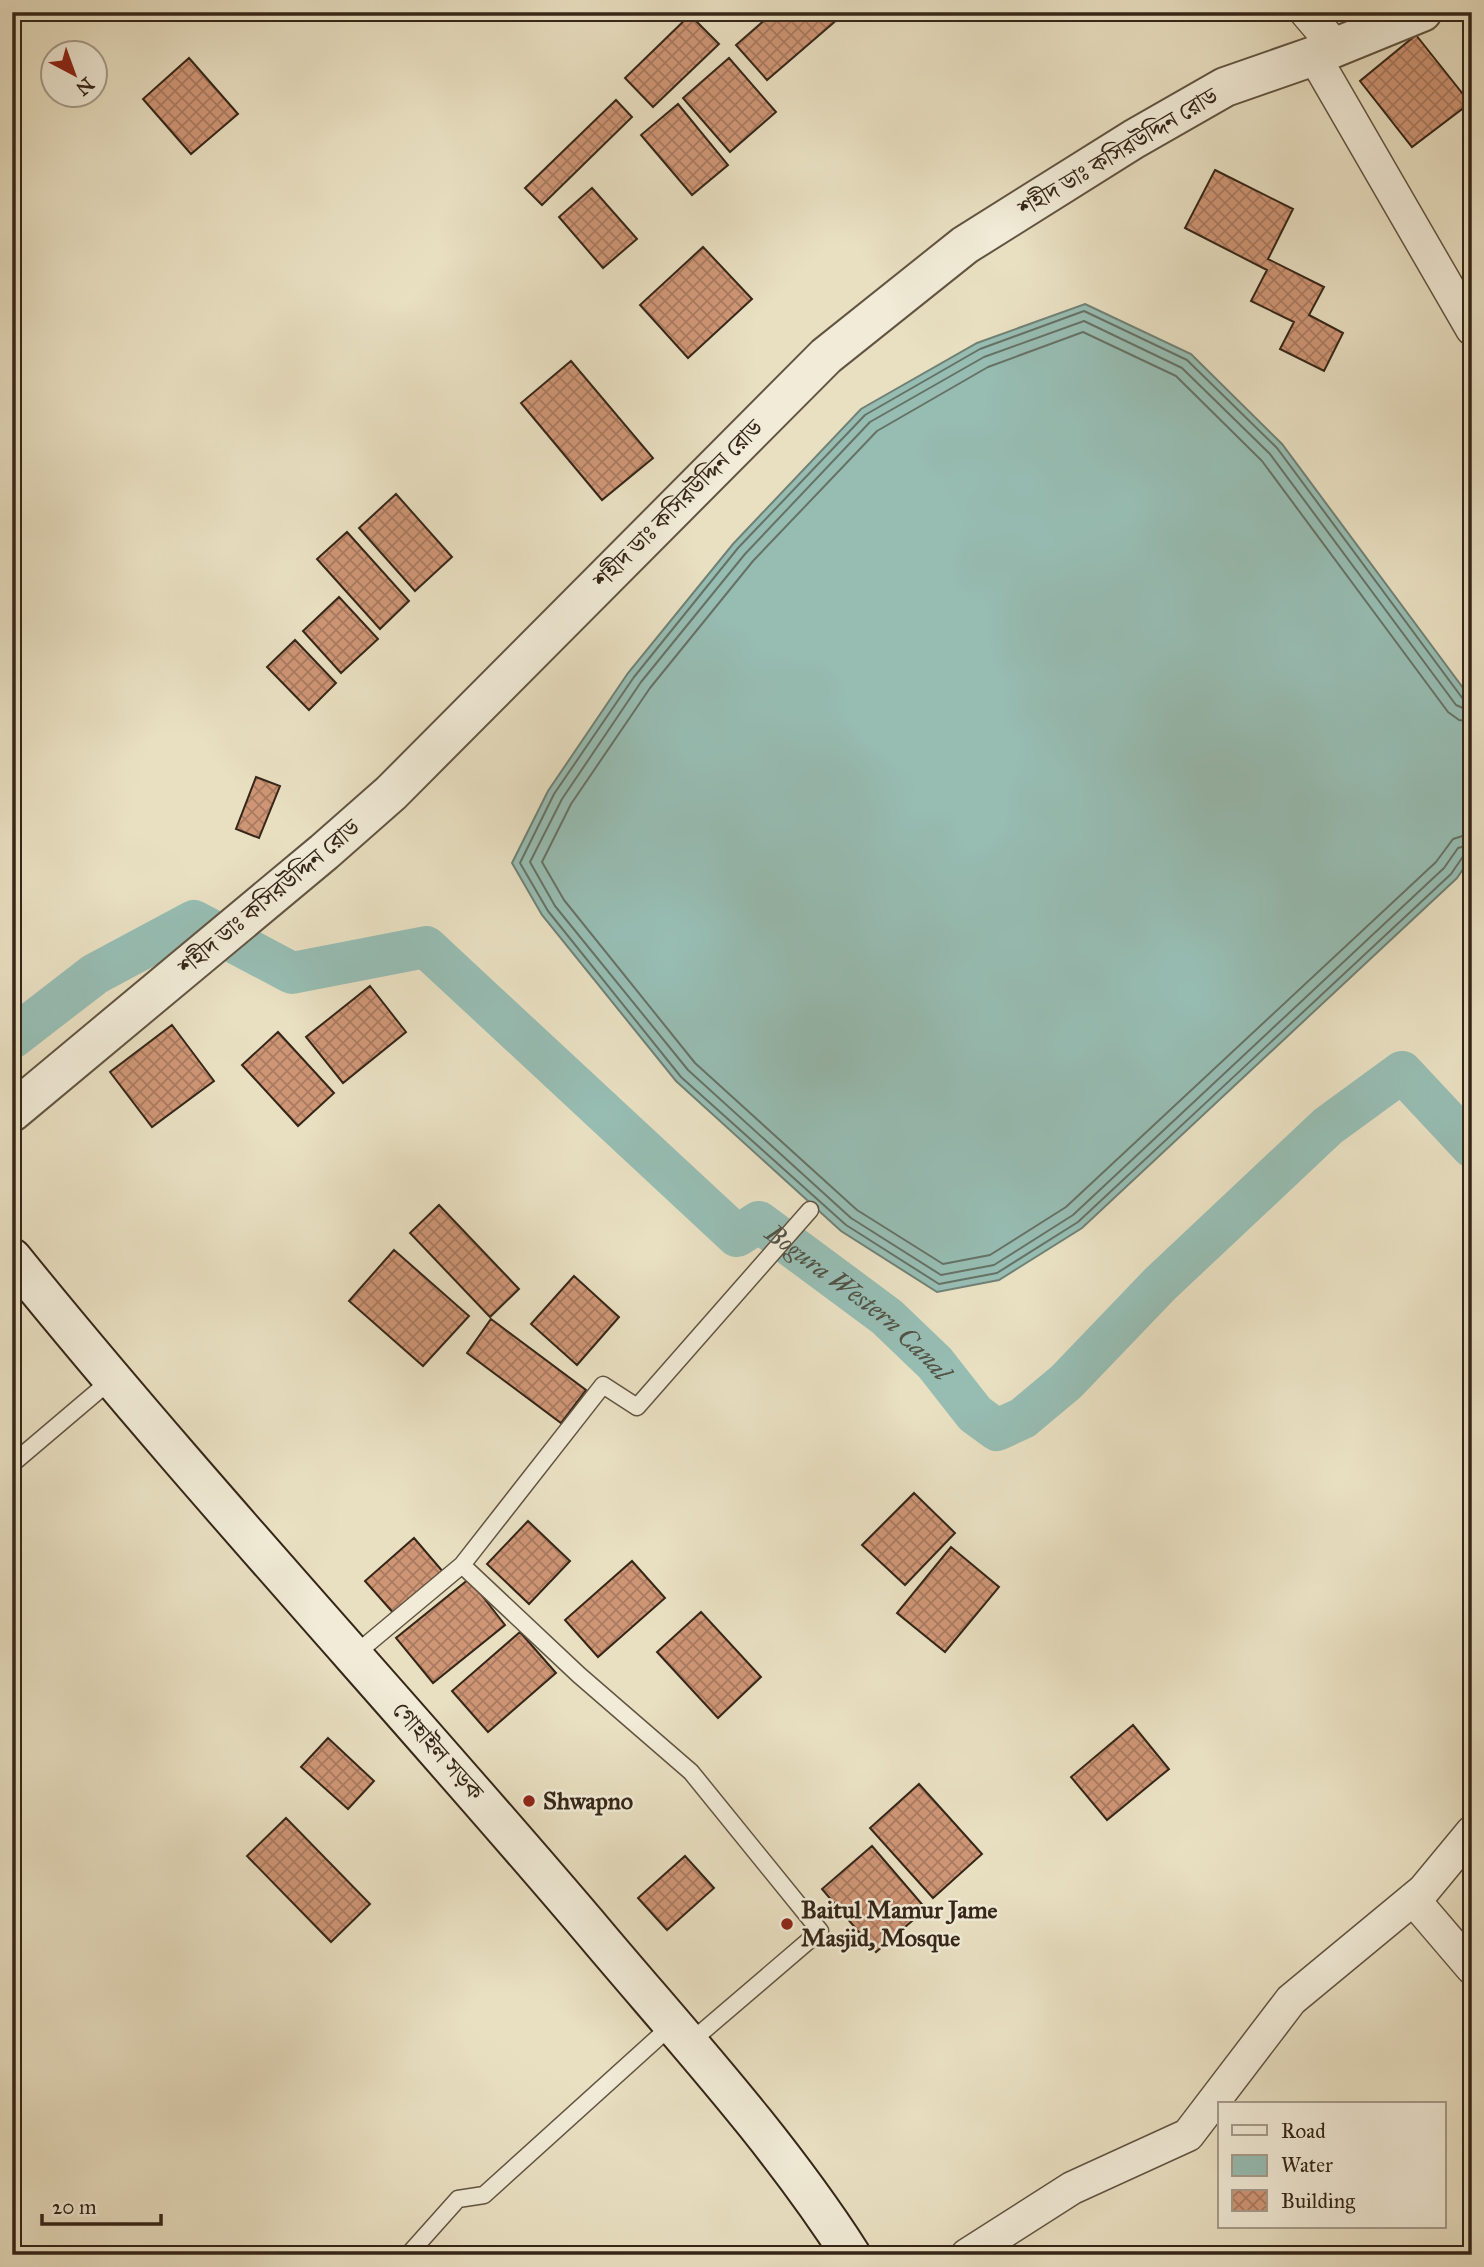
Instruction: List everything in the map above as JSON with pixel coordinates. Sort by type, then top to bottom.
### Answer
[{"type":"street","points":[[1306,12],[1324,51],[1472,329]]},
{"type":"street","name":"শহীদ ডাঃ কসিরউদ্দিন রোড","points":[[12,1112],[324,852],[400,783],[826,356],[965,245],[1134,139],[1225,88],[1422,12]]},
{"type":"street","name":"গোহাইল সড়ক","points":[[12,1258],[111,1380],[477,1795],[680,2034],[812,2194],[851,2255]]},
{"type":"street","points":[[967,2255],[1072,2188],[1188,2135],[1291,2000],[1424,1890],[1472,1832]]},
{"type":"street","points":[[1413,1899],[1472,1968]]},
{"type":"lane","points":[[353,1656],[462,1566],[603,1385],[637,1407],[810,1210]]},
{"type":"lane","points":[[12,1464],[111,1380]]},
{"type":"lane","points":[[408,2255],[458,2199],[484,2195],[680,2034],[820,1931],[691,1772],[579,1675],[462,1566]]},
{"type":"water","points":[[1085,304],[1191,354],[1282,444],[1472,700],[1472,856],[1457,878],[1082,1228],[999,1280],[937,1292],[841,1231],[676,1081],[542,915],[512,863],[548,791],[628,673],[733,544],[861,409],[977,343]]},
{"type":"building","points":[[774,12],[846,12],[767,80],[736,45]]},
{"type":"building","points":[[690,15],[719,44],[653,107],[625,78]]},
{"type":"building","points":[[1416,35],[1470,103],[1412,147],[1360,81]]},
{"type":"building","points":[[189,58],[238,114],[191,154],[143,99]]},
{"type":"building","points":[[729,58],[776,112],[730,152],[683,98]]},
{"type":"building","points":[[616,100],[632,117],[542,205],[525,188]]},
{"type":"building","points":[[678,104],[728,165],[692,195],[641,135]]},
{"type":"building","points":[[1215,170],[1293,209],[1268,259],[1324,287],[1309,315],[1343,333],[1324,371],[1280,349],[1294,322],[1251,301],[1267,270],[1185,228]]},
{"type":"building","points":[[592,188],[637,239],[603,268],[559,217]]},
{"type":"building","points":[[703,247],[752,299],[688,358],[640,305]]},
{"type":"building","points":[[571,361],[653,458],[602,500],[521,403]]},
{"type":"building","points":[[396,494],[452,557],[415,591],[359,528]]},
{"type":"building","points":[[347,532],[409,601],[380,629],[317,559]]},
{"type":"building","points":[[339,597],[378,639],[341,673],[303,631]]},
{"type":"building","points":[[295,640],[336,683],[309,710],[267,667]]},
{"type":"building","points":[[256,777],[280,786],[259,838],[236,829]]},
{"type":"building","points":[[370,986],[406,1032],[343,1083],[306,1037]]},
{"type":"building","points":[[172,1025],[214,1081],[152,1127],[110,1072]]},
{"type":"building","points":[[278,1032],[334,1093],[298,1126],[242,1065]]},
{"type":"building","points":[[439,1205],[519,1289],[490,1317],[410,1233]]},
{"type":"building","points":[[394,1250],[469,1316],[423,1366],[349,1301]]},
{"type":"building","points":[[574,1276],[619,1317],[577,1365],[531,1324]]},
{"type":"building","points":[[491,1319],[586,1390],[561,1423],[467,1353]]},
{"type":"building","points":[[914,1493],[955,1533],[905,1585],[862,1545]]},
{"type":"building","points":[[528,1521],[570,1561],[529,1604],[487,1564]]},
{"type":"building","points":[[414,1538],[444,1573],[396,1616],[365,1581]]},
{"type":"building","points":[[951,1547],[999,1587],[945,1652],[897,1613]]},
{"type":"building","points":[[632,1561],[665,1598],[598,1657],[565,1620]]},
{"type":"building","points":[[469,1579],[505,1625],[433,1683],[396,1638]]},
{"type":"building","points":[[701,1612],[761,1677],[718,1718],[657,1652]]},
{"type":"building","points":[[520,1632],[556,1673],[488,1732],[452,1691]]},
{"type":"building","points":[[1133,1725],[1169,1769],[1107,1820],[1071,1777]]},
{"type":"building","points":[[328,1738],[374,1781],[348,1809],[301,1767]]},
{"type":"building","points":[[919,1784],[982,1854],[933,1898],[870,1828]]},
{"type":"building","points":[[286,1818],[370,1904],[331,1942],[247,1856]]},
{"type":"building","points":[[872,1846],[926,1909],[876,1952],[822,1889]]},
{"type":"building","points":[[685,1856],[714,1888],[667,1930],[638,1898]]},
{"type":"waterway","name":"Bogura Western Canal","points":[[12,1038],[95,974],[194,921],[292,973],[426,947],[737,1236],[759,1222],[887,1317],[935,1363],[975,1414],[997,1430],[1023,1418],[1066,1382],[1160,1284],[1328,1126],[1402,1072],[1472,1147]]},
{"type":"place","name":"Shwapno","points":[[529,1801]]},
{"type":"place","name":"Baitul Mamur Jame Masjid, Mosque","points":[[787,1924]]}]
